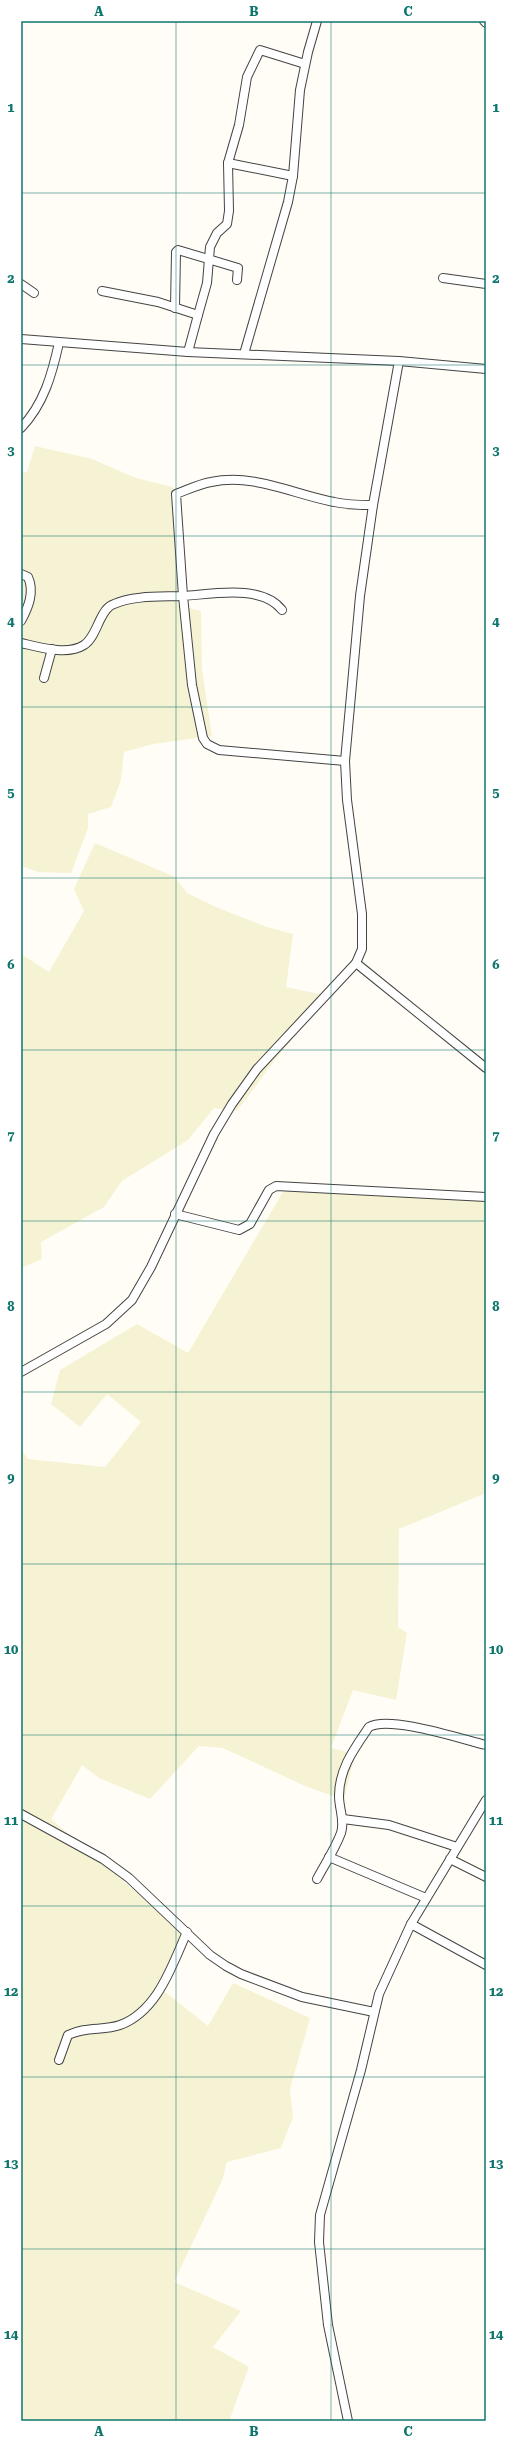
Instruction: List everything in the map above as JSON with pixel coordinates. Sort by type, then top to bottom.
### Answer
[{"type":"street","points":[[244,354],[280,234],[293,176],[300,90],[305,64],[317,21]]},
{"type":"street","points":[[188,352],[207,283],[210,247],[217,233],[227,224],[230,175],[228,163],[239,125],[247,76],[258,50],[263,50],[305,64]]},
{"type":"street","points":[[228,163],[260,168],[293,176]]},
{"type":"street","points":[[175,308],[176,252],[183,250],[238,268],[237,280]]},
{"type":"street","points":[[443,278],[486,284]]},
{"type":"street","points":[[21,284],[34,293]]},
{"type":"street","points":[[102,291],[175,308],[198,315]]},
{"type":"street","points":[[21,339],[188,352],[399,361],[486,369]]},
{"type":"street","points":[[21,428],[37,407],[47,388],[59,343]]},
{"type":"street","points":[[21,1372],[106,1324],[124,1310],[132,1300],[151,1267],[214,1134],[257,1068],[356,963],[362,949],[362,914],[348,800],[345,761],[360,596],[373,504],[399,361]]},
{"type":"street","points":[[345,761],[219,750],[207,744],[203,738],[192,685],[183,596],[176,494],[210,482],[236,479],[281,486],[332,502],[350,505],[373,504]]},
{"type":"street","points":[[21,574],[28,577],[31,592],[28,608],[21,621]]},
{"type":"street","points":[[21,643],[52,649],[77,648],[85,645],[91,638],[105,611],[113,604],[143,598],[216,594],[260,594],[276,601],[282,610]]},
{"type":"street","points":[[44,678],[52,649]]},
{"type":"street","points":[[356,963],[486,1068]]},
{"type":"street","points":[[175,1214],[239,1230],[250,1224],[269,1190],[276,1186],[486,1197]]},
{"type":"street","points":[[317,1879],[330,1857],[341,1832],[343,1819],[339,1804],[341,1778],[348,1758],[372,1724],[410,1726],[486,1745]]},
{"type":"street","points":[[348,2421],[328,2325],[318,2230],[325,2194],[361,2070],[374,2012],[392,1962],[426,1898],[486,1800]]},
{"type":"street","points":[[21,1814],[103,1859],[129,1878],[210,1955],[241,1974],[302,1997],[374,2012]]},
{"type":"street","points":[[343,1819],[389,1825],[457,1848]]},
{"type":"street","points":[[330,1857],[426,1898]]},
{"type":"street","points":[[450,1859],[486,1877]]},
{"type":"street","points":[[411,1924],[486,1965]]},
{"type":"street","points":[[59,2060],[68,2034],[90,2028],[119,2026],[129,2020],[150,2002],[165,1979],[187,1932]]},
{"type":"shaded area","points":[[35,446],[92,459],[136,478],[173,487],[178,605],[201,611],[202,669],[212,736],[153,744],[124,752],[121,780],[111,807],[88,814],[88,828],[71,873],[38,872],[21,866],[21,472],[27,472]]},
{"type":"shaded area","points":[[95,843],[175,877],[187,893],[216,907],[267,927],[293,934],[286,987],[328,996],[275,1060],[237,1111],[214,1108],[188,1140],[122,1181],[104,1207],[41,1242],[42,1259],[21,1268],[21,954],[49,972],[84,911],[74,889]]},
{"type":"shaded area","points":[[284,1190],[486,1198],[486,1493],[399,1529],[398,1627],[407,1633],[396,1700],[353,1690],[331,1748],[355,1754],[344,1800],[305,1786],[223,1748],[199,1746],[150,1799],[99,1778],[82,1765],[51,1819],[118,1877],[187,1932],[159,1987],[208,2026],[233,1983],[310,2018],[290,2089],[293,2117],[281,2148],[227,2162],[222,2181],[174,2282],[241,2311],[213,2347],[249,2367],[229,2421],[21,2421],[21,1449],[28,1459],[105,1467],[141,1422],[107,1394],[80,1427],[51,1404],[60,1370],[137,1324],[188,1353]]}]
